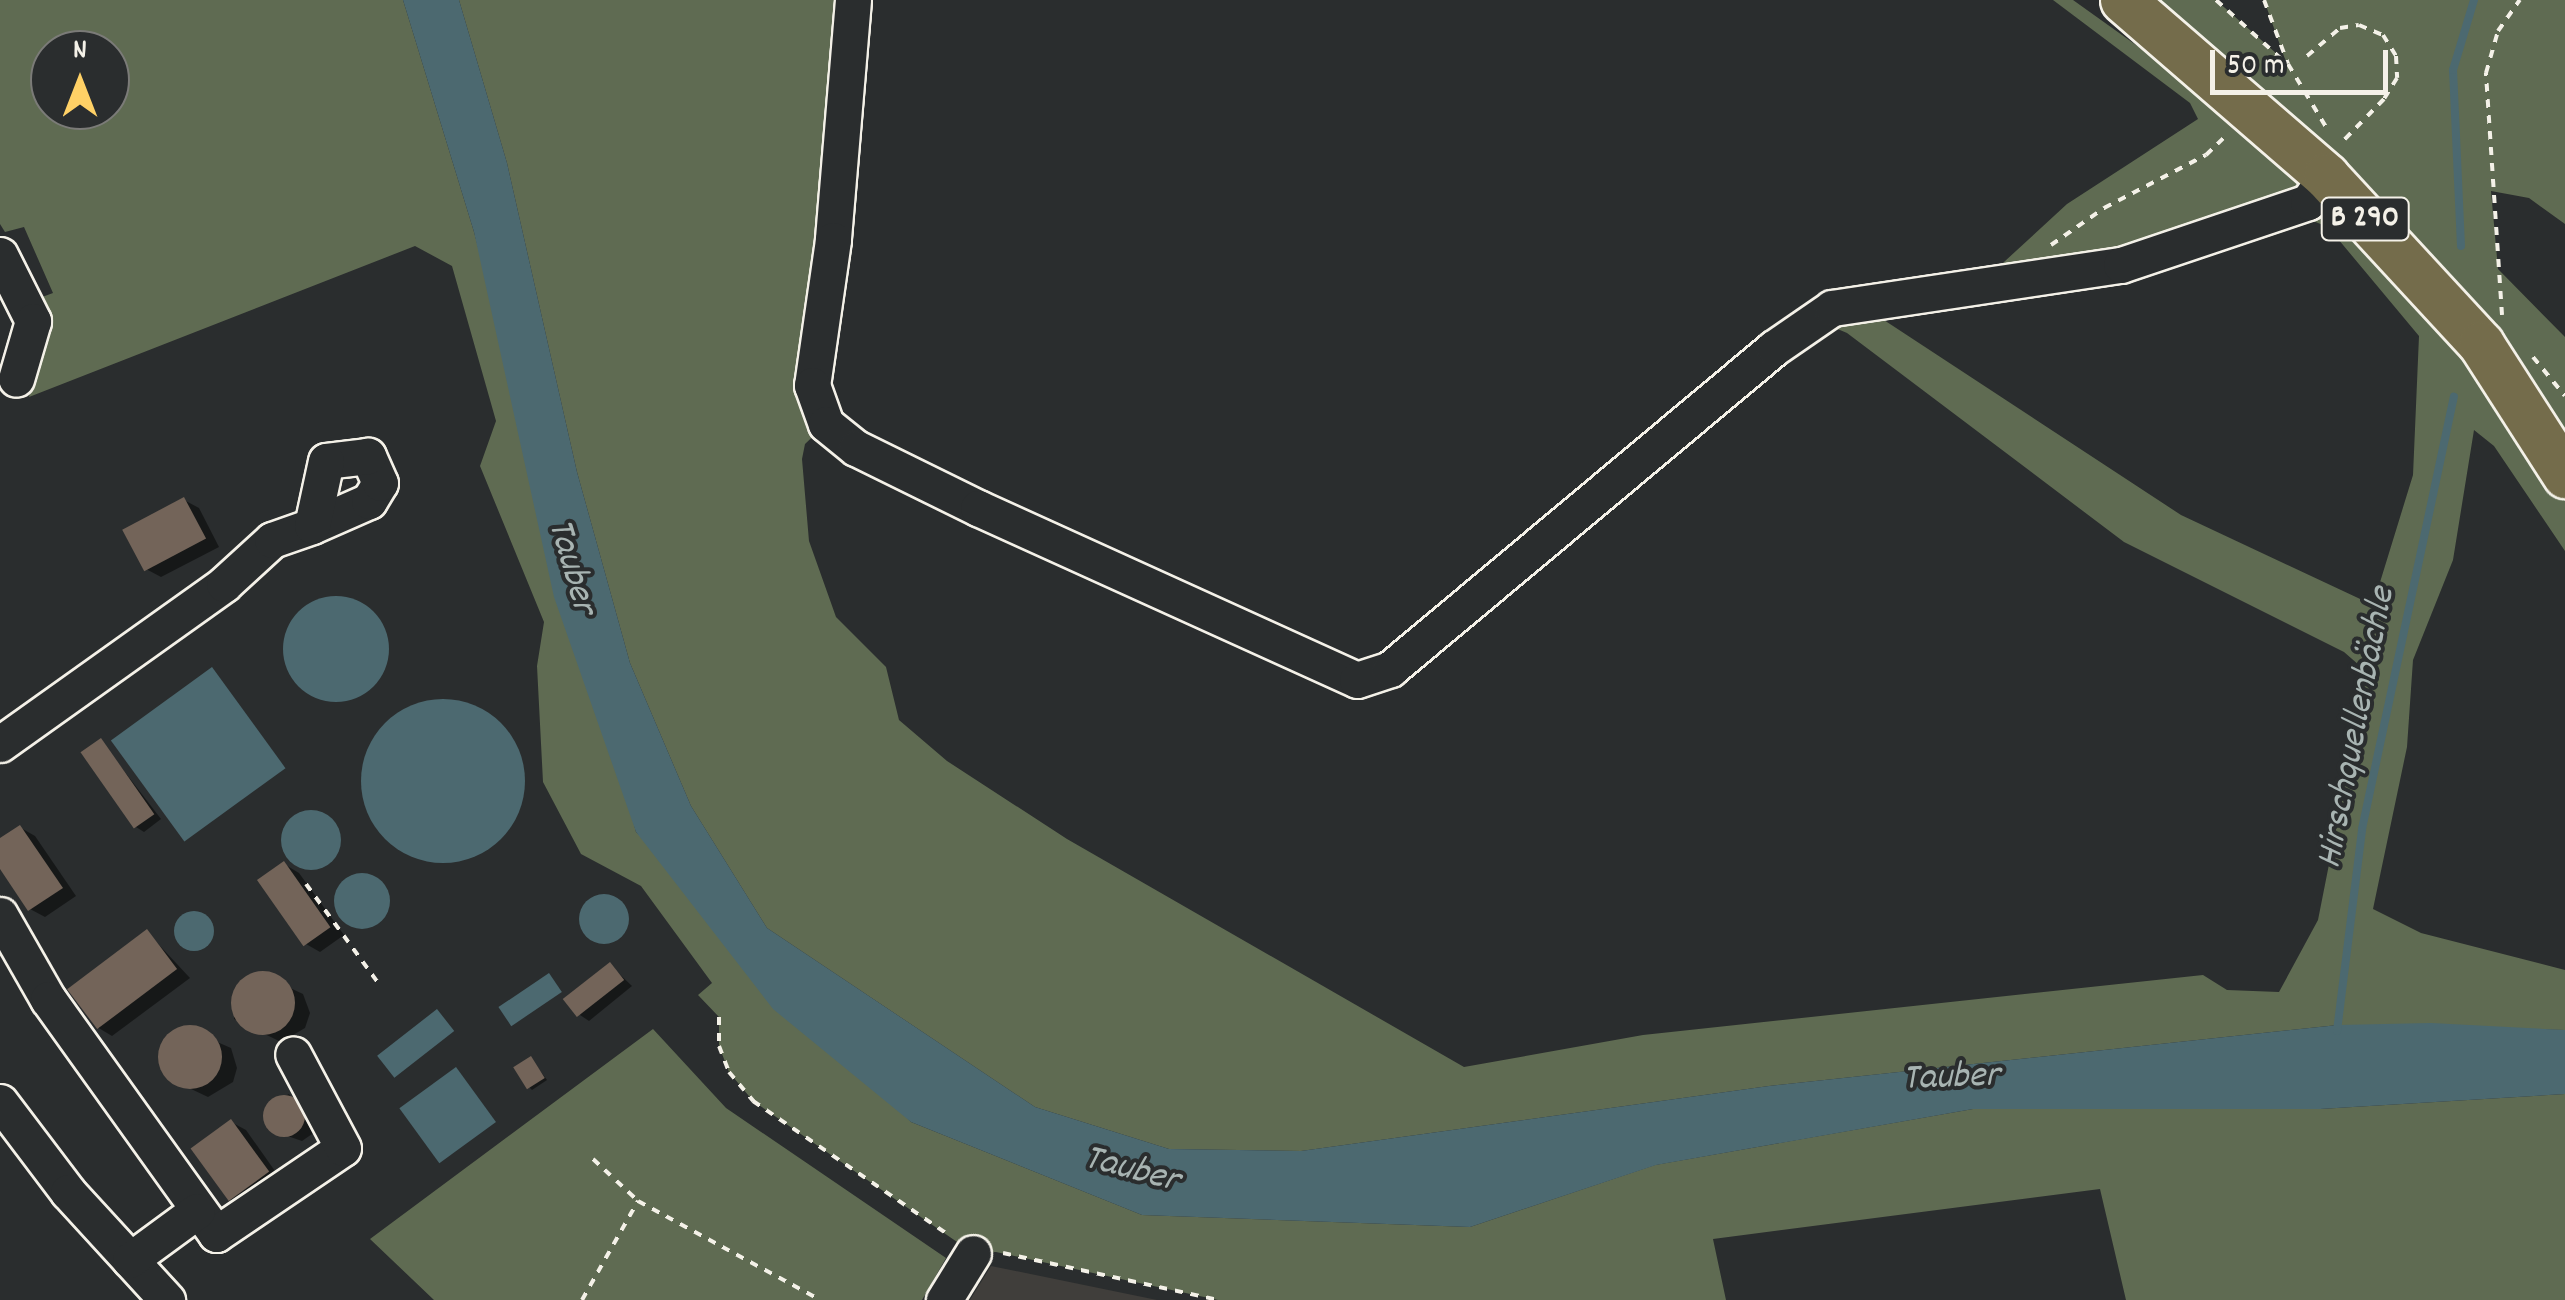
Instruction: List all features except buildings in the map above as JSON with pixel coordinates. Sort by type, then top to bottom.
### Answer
[{"type":"main road","name":"B 290","points":[[2123,0],[2332,161],[2480,344],[2565,475]]},
{"type":"street","points":[[853,0],[834,240],[812,385],[826,424],[856,448],[978,508],[1357,680],[1390,669],[1774,348],[1832,308],[2121,265],[2308,202],[2332,161]]},
{"type":"street","points":[[2,262],[33,321],[16,379]]},
{"type":"street","points":[[0,744],[224,584],[272,540],[312,526]]},
{"type":"street","points":[[0,915],[48,999],[216,1234],[343,1148],[293,1054]]},
{"type":"street","points":[[0,1102],[68,1192],[167,1300]]},
{"type":"street","points":[[130,1260],[197,1211]]},
{"type":"street","points":[[944,1300],[973,1253]]},
{"type":"path","points":[[2216,0],[2288,64]]},
{"type":"path","points":[[2264,0],[2332,161],[2398,78],[2396,56],[2383,35],[2358,25],[2340,28],[2308,56]]},
{"type":"path","points":[[2502,320],[2486,74],[2498,30],[2520,0]]},
{"type":"path","points":[[2046,250],[2104,208],[2206,155],[2228,134]]},
{"type":"path","points":[[306,884],[379,984]]},
{"type":"path","points":[[719,1016],[719,1046],[729,1072],[753,1101],[973,1253],[996,1252],[1218,1300]]},
{"type":"path","points":[[593,1159],[638,1201],[820,1300]]},
{"type":"path","points":[[582,1300],[638,1201]]},
{"type":"shaded area","points":[[991,1266],[1157,1300],[970,1300]]},
{"type":"green space","points":[[0,0],[403,0],[474,232],[636,832],[911,1122],[1142,1215],[1470,1227],[1655,1165],[1973,1109],[2320,1109],[2565,1094],[2565,1300],[2126,1300],[2100,1189],[1713,1239],[1726,1300],[1218,1300],[996,1252],[973,1253],[753,1101],[729,1072],[719,1046],[719,1017],[698,995],[712,983],[641,886],[581,854],[543,782],[537,666],[544,622],[480,466],[496,421],[452,266],[415,246],[29,397],[38,361],[34,300],[53,293],[24,227],[5,232],[0,224]]},
{"type":"green space","points":[[459,0],[853,0],[826,424],[805,444],[802,459],[809,541],[836,617],[886,667],[899,720],[947,761],[1067,839],[1464,1067],[1643,1035],[2203,975],[2227,990],[2279,992],[2318,920],[2367,672],[2344,652],[2124,542],[1847,333],[1814,319],[1858,303],[2181,515],[2373,605],[2413,475],[2419,336],[2328,227],[2308,219],[1979,285],[2067,204],[2198,119],[2190,103],[2053,0],[2073,0],[2199,90],[2123,0],[2216,0],[2286,62],[2264,0],[2565,0],[2565,224],[2529,198],[2491,191],[2498,269],[2565,337],[2565,551],[2494,446],[2474,430],[2453,560],[2413,660],[2407,747],[2373,909],[2421,933],[2565,970],[2565,1030],[2338,1025],[1769,1086],[1301,1151],[1169,1149],[1035,1107],[767,928],[691,806],[630,663],[577,472],[507,163]]},
{"type":"green space","points":[[653,1029],[726,1108],[946,1258],[922,1300],[434,1300],[370,1239]]},
{"type":"water","name":"Tauber","points":[[403,0],[459,0],[507,163],[577,472],[630,663],[691,806],[767,928],[1035,1107],[1169,1149],[1301,1151],[1769,1086],[2338,1025],[2431,1023],[2565,1030],[2565,1094],[2320,1109],[1973,1109],[1656,1165],[1470,1227],[1142,1215],[911,1122],[773,1009],[636,832],[554,597],[474,232]]},
{"type":"water","points":[[336,596],[356,600],[374,611],[385,629],[389,649],[385,669],[374,687],[356,698],[336,702],[316,698],[298,687],[287,669],[283,649],[287,629],[298,611],[316,600]]},
{"type":"water","points":[[212,667],[285,768],[184,842],[111,740]]},
{"type":"water","points":[[443,699],[475,705],[501,723],[519,749],[525,781],[519,813],[501,839],[475,857],[443,863],[411,857],[385,839],[367,813],[361,781],[367,749],[385,723],[411,705]]},
{"type":"water","points":[[311,810],[333,818],[341,840],[333,862],[311,870],[289,862],[281,840],[289,818]]},
{"type":"water","points":[[362,873],[382,881],[390,901],[382,921],[362,929],[342,921],[334,901],[342,881]]},
{"type":"water","points":[[604,894],[622,901],[629,919],[622,937],[604,944],[586,937],[579,919],[586,901]]},
{"type":"water","points":[[194,911],[208,917],[214,931],[208,945],[194,951],[180,945],[174,931],[180,917]]},
{"type":"water","points":[[549,973],[562,992],[511,1026],[498,1007]]},
{"type":"water","points":[[437,1009],[454,1031],[394,1078],[377,1056]]},
{"type":"water","points":[[456,1067],[496,1122],[439,1163],[399,1108]]},
{"type":"waterway","name":"Hirschquellenbächle","points":[[2461,246],[2453,70],[2474,0]]},
{"type":"waterway","name":"Hirschquellenbächle","points":[[2337,1031],[2362,829],[2454,397]]}]
